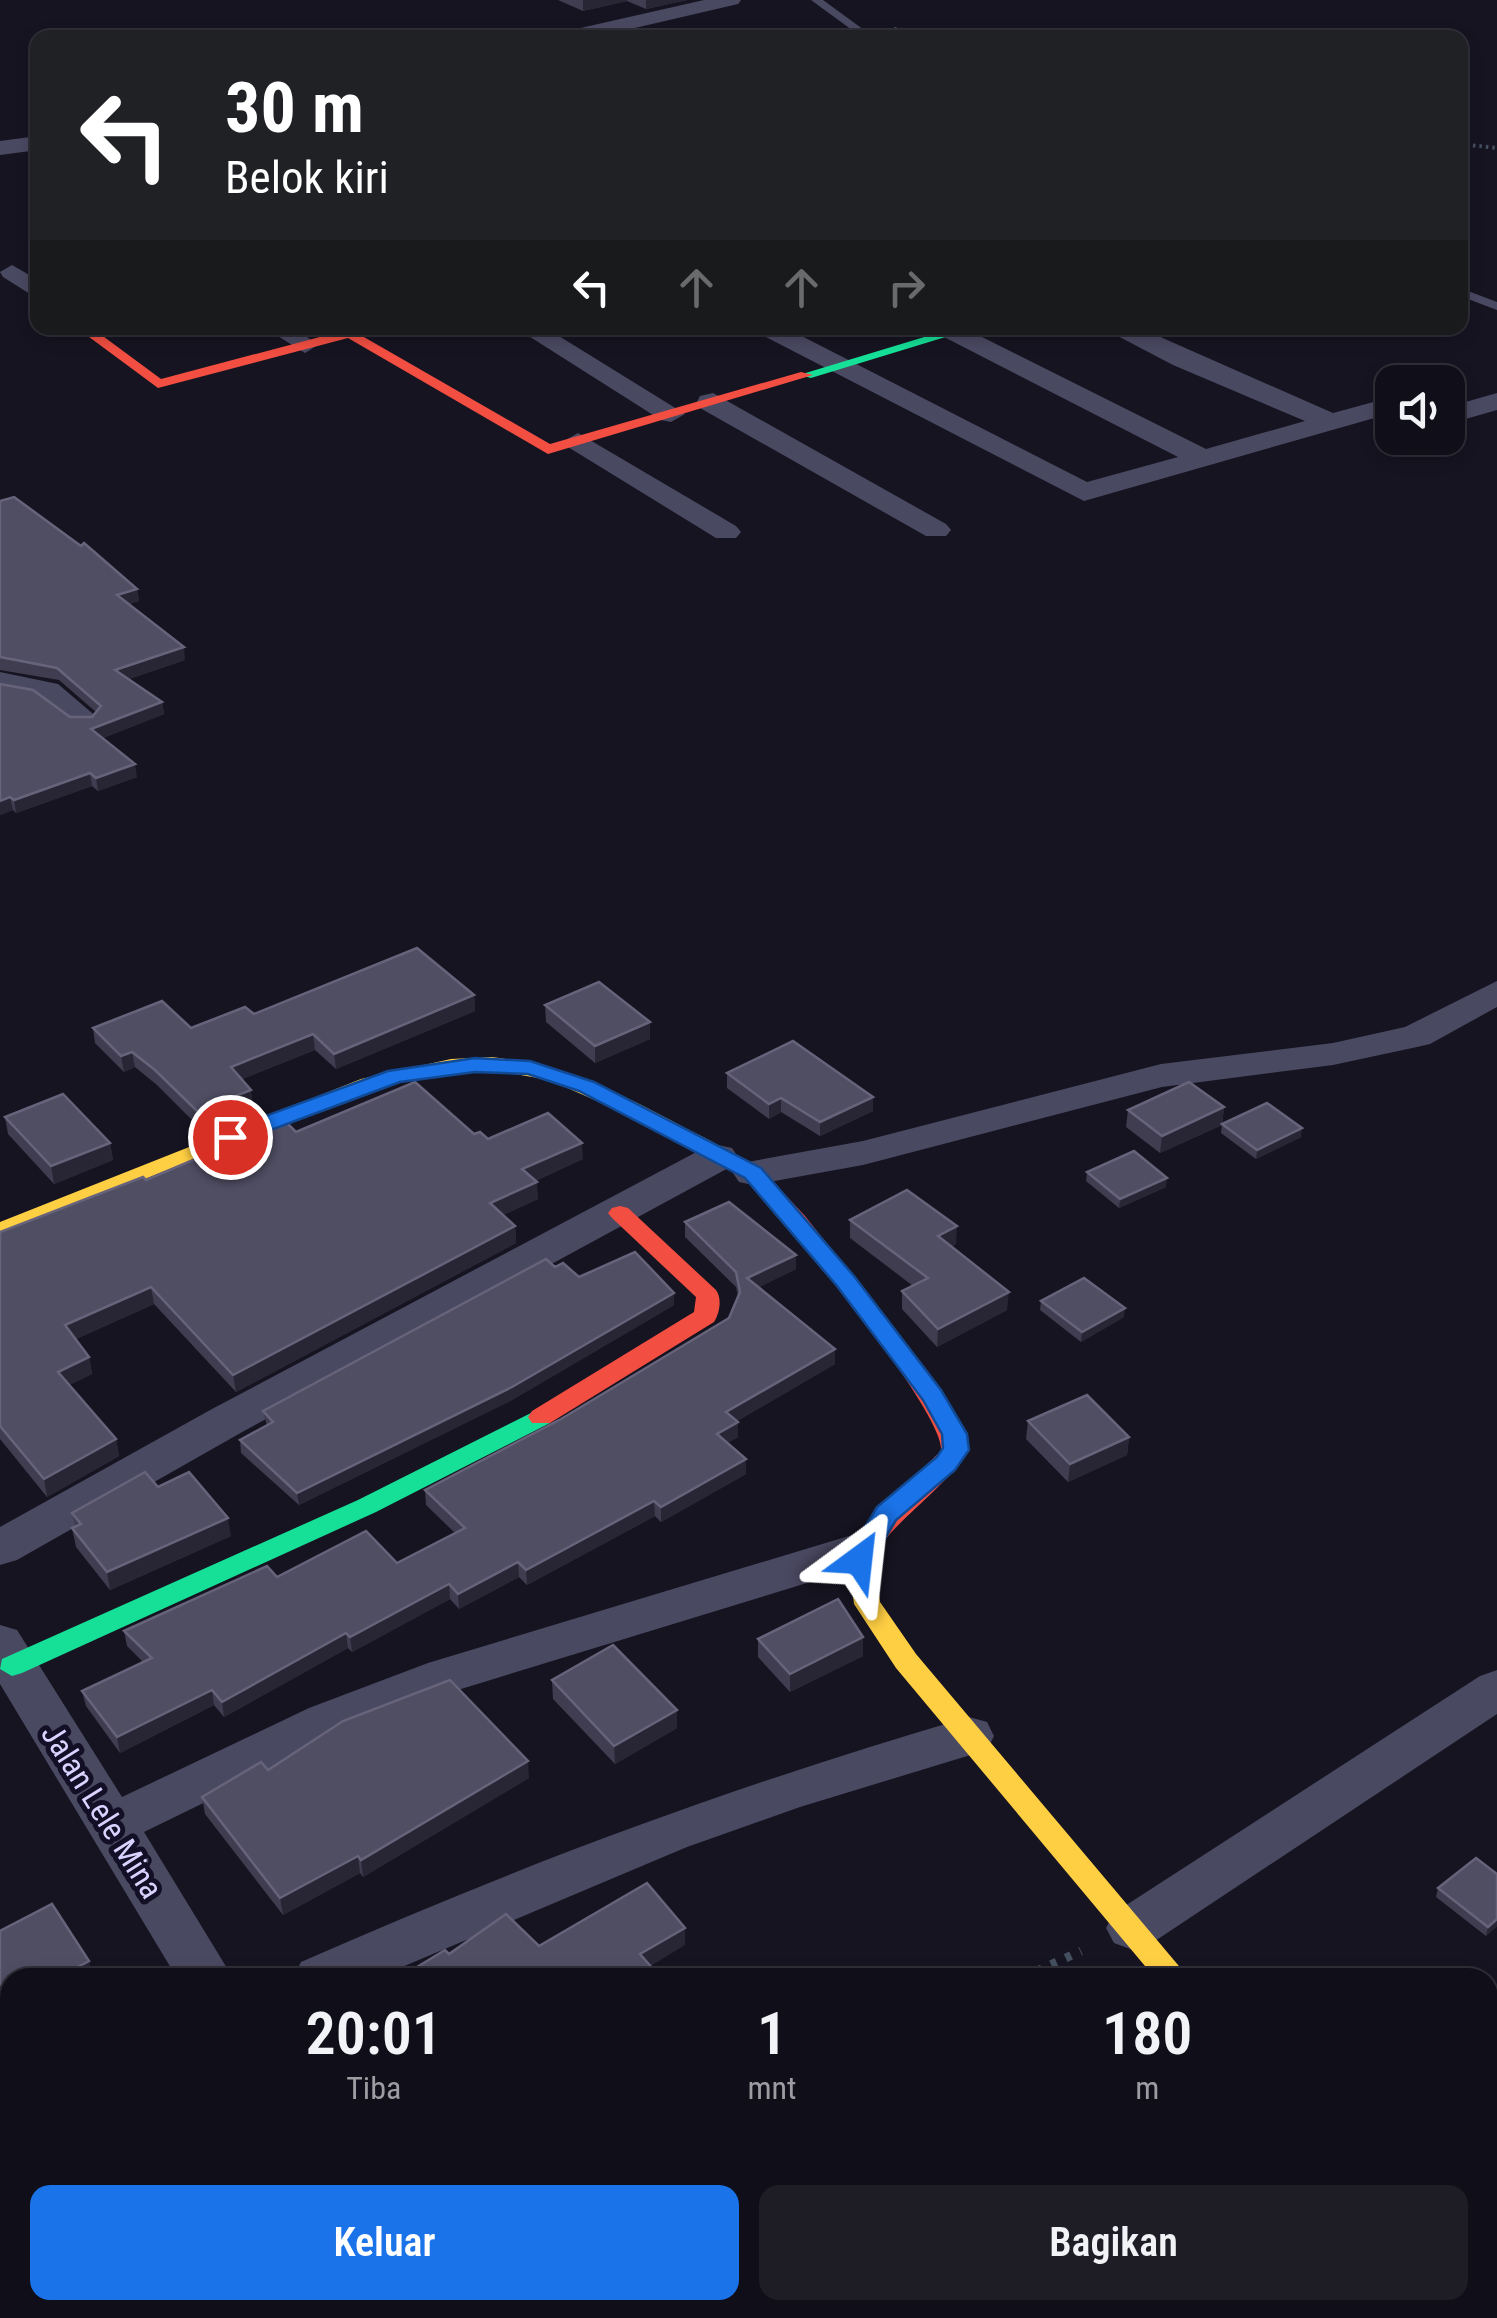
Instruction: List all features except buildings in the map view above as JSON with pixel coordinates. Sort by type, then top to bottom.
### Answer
[{"type":"street","points":[[599,30],[731,0]]},
{"type":"street","points":[[0,148],[30,144]]},
{"type":"street","points":[[12,272],[30,286]]},
{"type":"street","points":[[93,335],[158,384],[342,335]]},
{"type":"street","points":[[289,335],[305,345]]},
{"type":"street","points":[[368,335],[548,450],[936,335]]},
{"type":"street","points":[[541,335],[671,414]]},
{"type":"street","points":[[781,335],[1084,492],[1375,410]]},
{"type":"street","points":[[966,335],[1202,458]]},
{"type":"street","points":[[1135,335],[1328,422],[1375,434]]},
{"type":"street","points":[[1465,385],[1497,377]]},
{"type":"street","points":[[1465,411],[1497,401]]},
{"type":"street","points":[[712,402],[936,530]]},
{"type":"street","points":[[578,441],[726,532]]},
{"type":"street","points":[[0,682],[47,691],[83,719]]},
{"type":"street","points":[[0,1548],[228,1420],[620,1213],[735,1165],[863,1153],[1161,1076],[1333,1054],[1417,1036],[1497,992]]},
{"type":"street","points":[[0,1230],[350,1090],[396,1076],[475,1065],[530,1068],[586,1086],[735,1165],[845,1281],[932,1396],[954,1434],[956,1450],[946,1463],[887,1513],[862,1549],[859,1560],[867,1604],[906,1661],[1166,1968]]},
{"type":"street","points":[[6,1654],[469,1457],[590,1390],[706,1316],[708,1295],[620,1213]]},
{"type":"street","points":[[111,1824],[327,1721],[445,1676],[862,1549]]},
{"type":"street","name":"Jalan Lele Mina","points":[[6,1654],[200,1968]]},
{"type":"street","points":[[1132,1928],[1497,1689]]},
{"type":"street","points":[[342,1968],[440,1924],[642,1844],[784,1792],[969,1736]]},
{"type":"lane","points":[[816,0],[860,30]]},
{"type":"lane","points":[[1468,295],[1497,306]]},
{"type":"path","points":[[858,28],[881,30]]},
{"type":"path","points":[[1468,145],[1497,148]]},
{"type":"traffic: fast","points":[[806,375],[944,335]]},
{"type":"traffic: fast","points":[[12,1666],[367,1506],[541,1417]]},
{"type":"traffic: slow","points":[[0,1230],[327,1098],[410,1072],[451,1065],[492,1064],[532,1069],[581,1084],[718,1155]]},
{"type":"traffic: slow","points":[[861,1554],[867,1604],[906,1661],[1166,1968]]},
{"type":"traffic: jam","points":[[93,335],[158,384],[342,335]]},
{"type":"traffic: jam","points":[[353,335],[548,449],[806,375]]},
{"type":"traffic: jam","points":[[718,1155],[752,1173],[797,1222],[867,1309],[950,1429],[956,1447],[951,1456],[881,1523],[861,1554]]},
{"type":"traffic: jam","points":[[541,1417],[706,1316],[708,1295],[620,1213]]},
{"type":"route","points":[[230,1137],[396,1076],[475,1065],[530,1068],[586,1086],[753,1173],[845,1281],[932,1396],[954,1434],[956,1450],[887,1513],[862,1549],[859,1560]]}]
